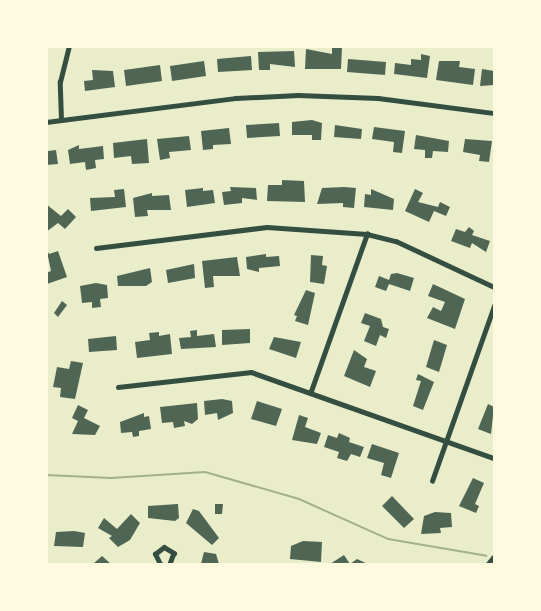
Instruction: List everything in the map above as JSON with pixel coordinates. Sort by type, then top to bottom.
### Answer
[{"type":"main road","points":[[489,564],[495,558]]},
{"type":"street","points":[[61,120],[60,82],[69,46]]},
{"type":"street","points":[[46,122],[237,98],[298,95],[378,98],[495,112]]},
{"type":"street","points":[[96,248],[267,227],[367,234],[396,241],[495,287]]},
{"type":"street","points":[[311,391],[367,234]]},
{"type":"street","points":[[432,480],[444,440],[495,306]]},
{"type":"street","points":[[118,387],[245,371],[311,391],[495,458]]},
{"type":"street","points":[[160,564],[155,554],[164,546],[174,553],[170,564]]},
{"type":"building","points":[[332,46],[342,47],[341,69],[305,69],[306,49],[332,54]]},
{"type":"building","points":[[294,51],[295,67],[270,64],[270,70],[259,70],[258,52]]},
{"type":"building","points":[[421,54],[430,56],[427,78],[394,74],[395,63],[411,65],[411,59],[421,60]]},
{"type":"building","points":[[251,56],[252,70],[218,72],[217,59]]},
{"type":"building","points":[[348,59],[386,62],[385,75],[347,72]]},
{"type":"building","points":[[204,61],[206,76],[172,81],[170,66]]},
{"type":"building","points":[[439,61],[460,61],[459,67],[475,69],[473,85],[436,80]]},
{"type":"building","points":[[160,65],[162,81],[126,86],[124,70]]},
{"type":"building","points":[[482,69],[494,71],[494,85],[480,86]]},
{"type":"building","points":[[92,70],[113,71],[115,87],[85,91],[84,81],[93,80]]},
{"type":"building","points":[[312,120],[322,123],[321,140],[312,140],[312,135],[292,135],[292,122]]},
{"type":"building","points":[[279,123],[280,136],[247,138],[246,125]]},
{"type":"building","points":[[335,125],[362,129],[361,139],[334,137]]},
{"type":"building","points":[[374,127],[405,131],[402,153],[393,152],[394,142],[372,139]]},
{"type":"building","points":[[229,128],[231,144],[213,145],[213,149],[203,150],[201,131]]},
{"type":"building","points":[[416,135],[449,141],[448,152],[433,151],[432,158],[425,158],[425,150],[414,149]]},
{"type":"building","points":[[189,136],[191,150],[169,152],[170,158],[160,160],[157,139]]},
{"type":"building","points":[[147,139],[149,163],[132,164],[131,156],[114,158],[113,143]]},
{"type":"building","points":[[465,139],[492,141],[489,162],[479,161],[480,155],[463,152]]},
{"type":"building","points":[[79,145],[79,149],[103,146],[104,159],[95,160],[96,168],[86,170],[85,162],[70,164],[68,150]]},
{"type":"building","points":[[46,146],[48,151],[56,150],[58,164],[46,165]]},
{"type":"building","points":[[282,180],[304,181],[305,202],[267,201],[268,185],[282,185]]},
{"type":"building","points":[[230,187],[256,188],[257,200],[242,198],[242,203],[224,205],[222,192],[231,191]]},
{"type":"building","points":[[203,188],[203,191],[213,190],[215,203],[187,207],[185,190]]},
{"type":"building","points":[[322,188],[356,188],[354,208],[343,207],[343,203],[317,204]]},
{"type":"building","points":[[124,189],[126,207],[91,211],[90,198],[115,197],[114,190]]},
{"type":"building","points":[[371,189],[394,199],[393,210],[364,207],[365,194],[371,195]]},
{"type":"building","points":[[415,189],[423,193],[418,202],[438,207],[440,202],[450,207],[446,216],[434,211],[429,222],[405,211]]},
{"type":"building","points":[[152,193],[152,196],[169,195],[171,210],[147,210],[148,216],[135,217],[133,198]]},
{"type":"building","points":[[46,204],[61,216],[68,209],[76,217],[65,229],[58,223],[46,232]]},
{"type":"building","points":[[469,227],[474,231],[472,235],[490,241],[486,252],[472,243],[470,248],[451,241],[456,229],[465,232]]},
{"type":"building","points":[[46,247],[49,254],[58,251],[67,277],[47,284],[46,273],[51,271]]},
{"type":"building","points":[[266,254],[266,257],[279,256],[280,266],[259,268],[259,272],[247,269],[246,257]]},
{"type":"building","points":[[311,255],[323,256],[322,265],[327,266],[324,284],[310,282]]},
{"type":"building","points":[[237,257],[240,276],[213,276],[214,287],[205,288],[202,261]]},
{"type":"building","points":[[194,264],[195,278],[168,283],[166,270]]},
{"type":"building","points":[[150,268],[152,282],[146,286],[118,286],[117,276]]},
{"type":"building","points":[[397,273],[414,278],[410,291],[389,284],[386,291],[375,287],[379,276],[389,280],[391,274]]},
{"type":"building","points":[[96,283],[107,285],[108,298],[100,299],[101,307],[92,308],[92,302],[82,303],[80,286]]},
{"type":"building","points":[[433,284],[465,299],[455,329],[427,318],[433,307],[441,311],[445,302],[428,296]]},
{"type":"building","points":[[306,290],[315,293],[308,325],[295,321],[297,316],[294,315]]},
{"type":"building","points":[[62,301],[67,305],[58,317],[54,313]]},
{"type":"building","points":[[365,313],[381,319],[383,327],[389,329],[386,338],[380,335],[376,346],[364,341],[370,326],[361,323]]},
{"type":"building","points":[[250,329],[250,343],[222,345],[222,330]]},
{"type":"building","points":[[197,330],[197,336],[214,334],[216,347],[181,349],[179,338],[191,337],[190,331]]},
{"type":"building","points":[[159,332],[159,336],[170,334],[172,354],[137,358],[135,342],[150,340],[149,333]]},
{"type":"building","points":[[116,336],[117,350],[89,352],[88,339]]},
{"type":"building","points":[[274,337],[301,342],[296,358],[269,349]]},
{"type":"building","points":[[434,340],[447,345],[439,372],[426,367]]},
{"type":"building","points":[[354,350],[367,359],[364,367],[376,371],[370,387],[344,376]]},
{"type":"building","points":[[71,361],[83,363],[75,399],[60,397],[61,388],[53,387],[57,367],[69,369]]},
{"type":"building","points":[[418,374],[434,382],[423,410],[413,406],[421,381],[416,380]]},
{"type":"building","points":[[222,399],[232,401],[233,413],[218,420],[217,413],[205,415],[204,401]]},
{"type":"building","points":[[257,401],[282,409],[276,426],[251,419]]},
{"type":"building","points":[[197,403],[198,419],[192,424],[184,421],[185,426],[174,428],[173,422],[162,423],[160,407]]},
{"type":"building","points":[[488,404],[494,407],[491,434],[478,429]]},
{"type":"building","points":[[78,405],[88,410],[84,418],[100,426],[95,435],[72,434],[78,421],[72,418]]},
{"type":"building","points":[[144,413],[144,417],[149,416],[151,429],[139,431],[139,436],[133,437],[132,432],[121,433],[120,422]]},
{"type":"building","points":[[299,415],[308,418],[305,427],[321,433],[317,444],[292,440]]},
{"type":"building","points":[[339,433],[350,438],[349,442],[364,447],[360,457],[351,454],[347,461],[337,458],[339,452],[324,447],[328,435],[337,438]]},
{"type":"building","points":[[372,444],[399,453],[391,478],[381,475],[384,463],[367,458]]},
{"type":"building","points":[[473,478],[484,483],[475,504],[479,506],[476,513],[459,506]]},
{"type":"building","points":[[392,496],[414,519],[404,528],[382,506]]},
{"type":"building","points":[[178,504],[179,518],[175,521],[148,518],[148,506]]},
{"type":"building","points":[[215,504],[223,504],[222,514],[215,514]]},
{"type":"building","points":[[193,509],[199,511],[219,538],[212,545],[186,523]]},
{"type":"building","points":[[435,512],[451,513],[452,527],[440,528],[441,533],[421,534],[424,516]]},
{"type":"building","points":[[131,514],[140,523],[130,540],[118,547],[109,538],[112,536],[98,528],[104,518],[117,529]]},
{"type":"building","points":[[56,532],[85,533],[83,547],[54,546]]},
{"type":"building","points":[[303,541],[322,542],[321,562],[290,559],[291,546]]},
{"type":"building","points":[[204,552],[216,554],[219,564],[201,564]]},
{"type":"building","points":[[344,555],[350,564],[330,564]]},
{"type":"building","points":[[102,556],[111,564],[93,564]]},
{"type":"building","points":[[357,559],[368,564],[350,564]]},
{"type":"waterway","points":[[46,475],[111,478],[205,472],[299,499],[388,539],[487,556]]}]
